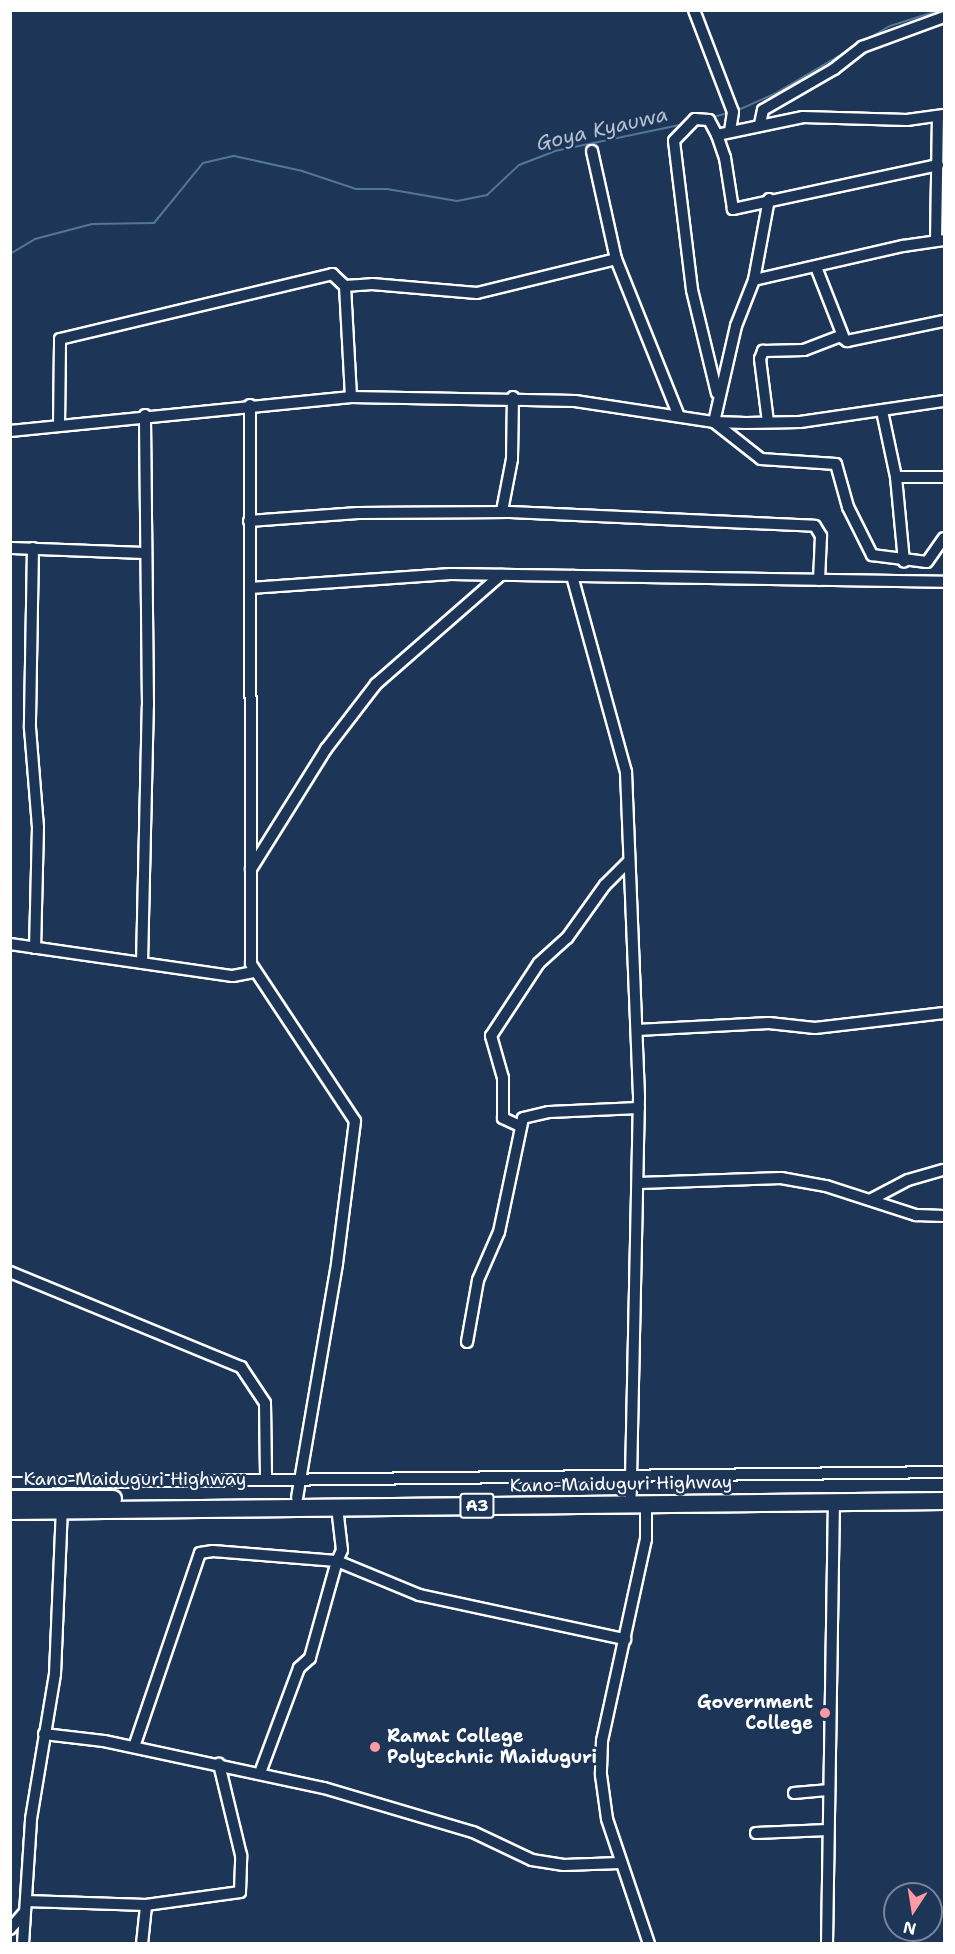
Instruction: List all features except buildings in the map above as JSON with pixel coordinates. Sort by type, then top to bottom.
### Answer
[{"type":"highway","name":"Kano-Maiduguri Highway","points":[[10,1499],[62,1505],[337,1507],[945,1492]]},
{"type":"highway","name":"Kano-Maiduguri Highway","points":[[10,1511],[62,1505],[297,1498],[945,1501]]},
{"type":"street","points":[[694,10],[733,112],[730,130]]},
{"type":"street","points":[[760,124],[763,110],[834,69],[862,47],[945,17]]},
{"type":"street","points":[[717,135],[730,130],[803,117],[907,120],[941,116],[938,165],[940,241],[754,280]]},
{"type":"street","points":[[718,396],[692,290],[674,141],[695,119],[709,120],[725,158],[733,208],[938,165]]},
{"type":"street","points":[[592,151],[616,259],[678,414]]},
{"type":"street","points":[[714,422],[718,396],[736,326],[754,280],[769,199]]},
{"type":"street","points":[[345,286],[372,284],[477,293],[616,259]]},
{"type":"street","points":[[816,267],[847,341],[945,321]]},
{"type":"street","points":[[59,426],[60,339],[314,276],[333,274],[345,286],[351,397]]},
{"type":"street","points":[[768,422],[760,359],[763,351],[804,350],[843,336]]},
{"type":"street","points":[[10,431],[145,415],[351,397],[513,397],[575,401],[678,414],[714,422],[800,422],[945,401]]},
{"type":"street","points":[[502,512],[512,459],[513,397]]},
{"type":"street","points":[[250,405],[251,964],[254,972],[355,1121],[337,1264],[298,1479],[297,1498]]},
{"type":"street","points":[[882,411],[896,477],[904,562]]},
{"type":"street","points":[[142,963],[147,553],[145,415]]},
{"type":"street","points":[[714,422],[761,459],[836,464],[865,547],[872,555],[904,562],[927,562]]},
{"type":"street","points":[[896,477],[945,477]]},
{"type":"street","points":[[249,521],[358,513],[502,512],[815,526],[821,536],[819,580]]},
{"type":"street","points":[[927,581],[927,562],[945,538]]},
{"type":"street","points":[[10,548],[147,553]]},
{"type":"street","points":[[33,548],[30,728],[38,828],[35,948]]},
{"type":"street","points":[[250,588],[451,574],[945,582]]},
{"type":"street","points":[[251,869],[326,749],[376,684],[501,575]]},
{"type":"street","points":[[572,576],[626,772],[639,1108],[639,1184],[630,1473],[639,1499],[646,1539],[602,1741],[601,1775],[607,1819],[649,1944]]},
{"type":"street","points":[[520,1126],[503,1118],[502,1078],[491,1036],[539,963],[567,938],[605,885],[629,861]]},
{"type":"street","points":[[10,944],[233,976],[254,972]]},
{"type":"street","points":[[637,1030],[769,1023],[815,1028],[945,1013]]},
{"type":"street","points":[[467,1342],[478,1280],[499,1232],[523,1118],[540,1113],[639,1108]]},
{"type":"street","points":[[870,1200],[908,1180],[945,1170]]},
{"type":"street","points":[[639,1184],[781,1178],[870,1200],[916,1215],[945,1216]]},
{"type":"street","points":[[10,1272],[241,1367],[265,1403],[266,1479]]},
{"type":"street","points":[[10,1483],[630,1473],[945,1472]]},
{"type":"street","points":[[827,1944],[827,1790],[834,1502]]},
{"type":"street","points":[[23,1944],[31,1819],[55,1674],[62,1505]]},
{"type":"street","points":[[260,1773],[299,1668],[310,1658],[342,1550],[337,1507]]},
{"type":"street","points":[[134,1747],[200,1553],[213,1551],[337,1561],[419,1594],[625,1639]]},
{"type":"street","points":[[44,1734],[134,1747],[260,1773],[473,1832],[532,1860],[564,1865],[620,1863]]},
{"type":"street","points":[[26,1900],[146,1905],[230,1896],[243,1888],[241,1855],[219,1764]]},
{"type":"street","points":[[794,1793],[827,1790]]},
{"type":"street","points":[[756,1833],[828,1830]]},
{"type":"street","points":[[142,1944],[146,1905]]},
{"type":"street","points":[[10,1929],[25,1912]]},
{"type":"waterway","name":"Goya Kyauwa","points":[[736,111],[774,94],[890,26],[940,10]]},
{"type":"waterway","name":"Goya Kyauwa","points":[[710,118],[728,113]]},
{"type":"waterway","name":"Goya Kyauwa","points":[[10,254],[35,239],[92,224],[154,223],[203,163],[234,156],[302,171],[356,189],[387,189],[457,201],[487,195],[519,165],[555,151],[684,124]]},
{"type":"place","name":"Government College","points":[[825,1713]]},
{"type":"place","name":"Ramat College Polytechnic Maiduguri","points":[[375,1747]]}]
